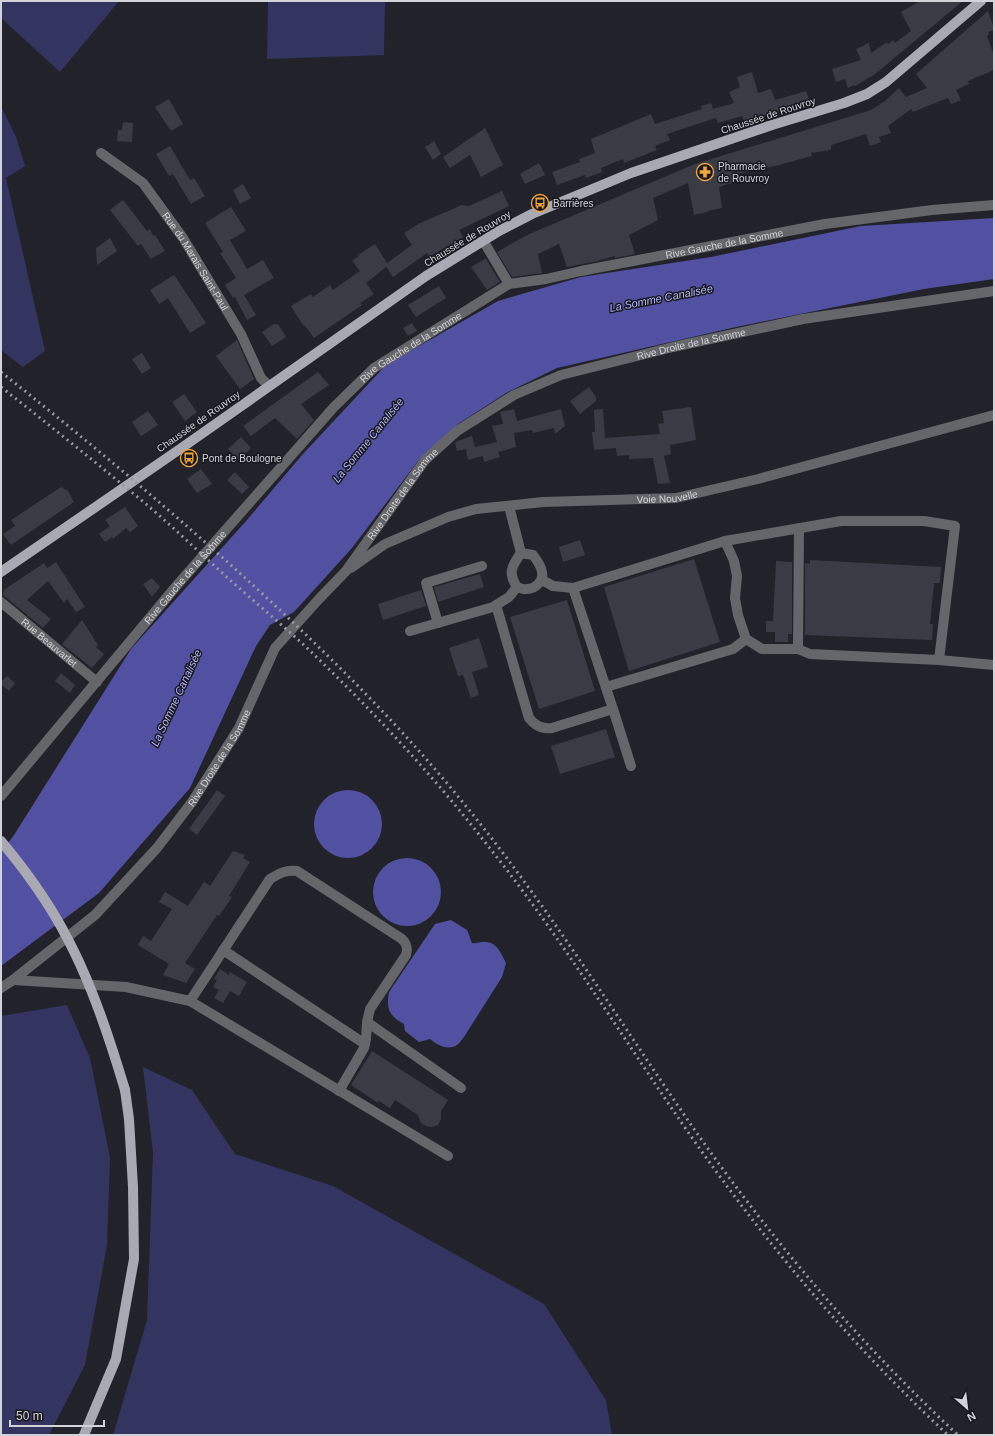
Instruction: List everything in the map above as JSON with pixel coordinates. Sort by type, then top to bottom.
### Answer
[{"type":"main road","name":"Chaussée de Rouvroy","points":[[1,572],[180,449],[426,276],[484,242],[499,231],[532,214],[631,173],[772,125],[844,103],[867,94],[886,82],[981,1]]},
{"type":"main road","points":[[1,841],[44,898],[82,970],[96,1002],[125,1090],[129,1119],[134,1187],[134,1259],[116,1359],[84,1435]]},
{"type":"street","name":"Rue du Marais Saint-Paul","points":[[101,153],[143,184],[183,238],[241,334],[261,378],[269,386]]},
{"type":"street","name":"Rive Gauche de la Somme","points":[[1,796],[178,584],[334,407],[374,368],[509,284],[546,279],[825,224],[932,210],[994,205]]},
{"type":"street","points":[[484,242],[509,284]]},
{"type":"street","name":"Rive Droite de la Somme","points":[[1,988],[95,915],[157,848],[192,802],[239,728],[275,648],[346,571],[425,460],[457,431],[514,395],[561,375],[673,347],[803,319],[994,291]]},
{"type":"street","name":"Voie Nouvelle","points":[[346,571],[385,544],[448,517],[476,509],[543,502],[676,498],[758,479],[994,415]]},
{"type":"street","points":[[509,506],[521,553],[514,563],[511,571],[513,580],[518,588],[526,590],[536,587],[542,580],[543,573],[538,561],[533,555],[521,553]]},
{"type":"street","points":[[542,580],[554,586],[573,588],[725,541],[841,521],[924,522],[955,526],[939,660]]},
{"type":"street","points":[[798,649],[799,528]]},
{"type":"street","points":[[725,541],[734,561],[737,576],[735,598],[738,615],[746,639],[762,649],[798,649],[810,654],[939,660],[994,665]]},
{"type":"street","points":[[438,623],[426,584],[482,566]]},
{"type":"street","points":[[410,631],[496,605],[509,597],[518,588]]},
{"type":"street","points":[[573,588],[631,766]]},
{"type":"street","name":"Rue Beauvarlet","points":[[1,602],[97,682]]},
{"type":"street","points":[[496,605],[529,718],[536,725],[544,728],[552,728],[613,709]]},
{"type":"street","points":[[606,687],[733,649],[746,639]]},
{"type":"street","points":[[190,1001],[270,879],[288,870],[297,871],[402,939],[406,944],[406,955],[370,1009],[367,1022],[366,1044],[339,1091]]},
{"type":"street","points":[[224,950],[366,1044]]},
{"type":"street","points":[[13,980],[126,987],[190,1001],[448,1156]]},
{"type":"street","points":[[367,1022],[461,1088]]},
{"type":"shaded area","points":[[1,1],[119,1],[60,72],[1,18]]},
{"type":"shaded area","points":[[268,1],[385,1],[384,55],[267,59]]},
{"type":"shaded area","points":[[1,106],[16,137],[25,166],[6,178],[45,351],[23,367],[1,350]]},
{"type":"shaded area","points":[[67,1005],[90,1058],[110,1158],[107,1245],[85,1365],[49,1435],[1,1435],[1,1016]]},
{"type":"shaded area","points":[[143,1067],[192,1090],[235,1154],[333,1186],[544,1304],[606,1400],[612,1435],[113,1435],[147,1320],[153,1152]]},
{"type":"water","name":"La Somme Canalisée","points":[[994,218],[994,279],[924,289],[736,327],[557,368],[506,393],[458,424],[418,461],[352,548],[294,612],[270,625],[256,646],[190,788],[99,893],[1,966],[1,843],[8,843],[14,835],[131,649],[247,520],[302,455],[386,365],[498,301],[581,277],[711,257],[861,226]]},
{"type":"water","points":[[348,790],[361,793],[372,800],[379,811],[382,824],[379,837],[372,848],[361,855],[348,858],[335,855],[324,848],[317,837],[314,824],[317,811],[324,800],[335,793]]},
{"type":"water","points":[[407,858],[420,861],[431,868],[438,879],[441,892],[438,905],[431,916],[420,923],[407,926],[394,923],[383,916],[376,905],[373,892],[376,879],[383,868],[394,861]]},
{"type":"water","points":[[451,920],[467,930],[472,943],[484,942],[493,944],[499,950],[506,963],[502,977],[464,1037],[454,1047],[446,1047],[439,1045],[430,1039],[419,1042],[405,1031],[404,1024],[392,1015],[388,1007],[388,1003],[389,992],[435,924]]},
{"type":"building","points":[[920,1],[963,1],[875,74],[855,86],[854,85],[848,88],[845,79],[836,82],[832,69],[861,60],[856,49],[869,43],[871,53],[887,42],[888,44],[893,40],[895,43],[911,31],[901,12]]},
{"type":"building","points":[[988,11],[994,28],[994,30],[988,32],[989,34],[987,36],[994,55],[994,70],[968,81],[969,84],[956,90],[961,100],[951,104],[948,98],[913,112],[911,109],[888,126],[891,133],[879,137],[881,142],[870,146],[866,134],[831,145],[831,150],[811,153],[812,156],[737,174],[740,180],[719,187],[722,208],[708,212],[694,215],[688,183],[653,198],[658,220],[629,235],[635,254],[615,258],[615,256],[567,267],[559,244],[538,254],[542,273],[512,277],[497,252],[527,235],[695,164],[871,110],[885,101],[899,88],[906,97],[927,88],[916,74]]},
{"type":"building","points":[[752,72],[758,93],[771,89],[775,100],[806,91],[810,102],[744,121],[742,116],[718,123],[716,118],[667,134],[670,140],[655,146],[657,150],[624,163],[623,159],[601,168],[602,172],[586,178],[585,175],[557,185],[552,172],[580,162],[579,159],[595,153],[591,139],[651,114],[655,124],[702,109],[701,106],[711,103],[713,109],[734,103],[729,92],[740,87],[737,77]]},
{"type":"building","points":[[169,99],[183,124],[171,131],[155,107]]},
{"type":"building","points":[[123,122],[133,123],[132,142],[117,141],[118,130],[122,130]]},
{"type":"building","points":[[485,128],[503,165],[481,177],[470,155],[450,168],[443,157]]},
{"type":"building","points":[[434,141],[441,154],[433,160],[425,147]]},
{"type":"building","points":[[170,146],[190,180],[194,178],[205,196],[191,204],[173,174],[169,176],[156,154]]},
{"type":"building","points":[[539,163],[545,175],[525,184],[520,174]]},
{"type":"building","points":[[243,184],[251,198],[240,204],[233,190]]},
{"type":"building","points":[[502,191],[509,206],[459,230],[463,237],[429,257],[427,253],[393,277],[386,267],[366,283],[374,294],[360,303],[362,305],[314,338],[303,325],[291,306],[311,294],[313,297],[330,285],[333,290],[360,271],[352,261],[359,256],[358,255],[375,244],[387,263],[412,245],[404,233],[420,223],[461,205],[469,206]]},
{"type":"building","points":[[123,200],[147,231],[150,229],[153,236],[155,235],[165,251],[151,259],[141,244],[138,246],[110,210]]},
{"type":"building","points":[[231,207],[246,231],[230,240],[247,269],[263,260],[274,278],[244,295],[256,315],[247,320],[235,297],[233,298],[225,285],[236,278],[220,253],[223,252],[205,223]]},
{"type":"building","points":[[110,238],[117,251],[97,265],[96,248]]},
{"type":"building","points":[[485,259],[500,282],[487,290],[471,267]]},
{"type":"building","points":[[174,275],[206,323],[190,333],[168,298],[159,304],[150,290]]},
{"type":"building","points":[[439,286],[446,298],[416,317],[408,305]]},
{"type":"building","points":[[412,323],[417,331],[408,336],[403,328]]},
{"type":"building","points":[[274,324],[278,324],[286,337],[272,346],[262,332]]},
{"type":"building","points":[[237,340],[254,379],[240,389],[216,356]]},
{"type":"building","points":[[142,353],[151,368],[142,374],[132,359]]},
{"type":"building","points":[[318,372],[329,385],[301,404],[314,420],[297,439],[275,418],[251,436],[243,426]]},
{"type":"building","points":[[589,387],[596,397],[596,401],[580,414],[570,401]]},
{"type":"building","points":[[184,394],[197,412],[185,421],[172,402]]},
{"type":"building","points":[[691,407],[696,440],[670,445],[671,454],[664,456],[670,483],[658,484],[653,458],[629,459],[629,455],[617,456],[616,448],[594,450],[592,432],[595,432],[594,410],[603,409],[605,438],[660,434],[658,424],[664,423],[662,411]]},
{"type":"building","points":[[514,409],[517,421],[561,409],[565,426],[555,434],[554,428],[533,433],[532,430],[514,433],[516,447],[498,452],[500,457],[484,462],[483,456],[468,460],[466,449],[457,451],[455,442],[472,436],[475,447],[497,442],[492,426],[503,424],[500,412]]},
{"type":"building","points":[[148,411],[158,425],[141,436],[132,422]]},
{"type":"building","points":[[241,437],[251,448],[239,460],[228,449]]},
{"type":"building","points":[[201,469],[212,484],[197,493],[187,479]]},
{"type":"building","points":[[235,472],[249,487],[242,494],[227,480]]},
{"type":"building","points":[[61,487],[68,491],[74,502],[11,545],[3,534],[15,526],[11,520]]},
{"type":"building","points":[[125,507],[138,526],[130,532],[126,528],[113,539],[112,537],[105,542],[99,534],[110,526],[105,520]]},
{"type":"building","points":[[580,540],[585,555],[563,562],[559,547]]},
{"type":"building","points":[[694,559],[720,642],[629,671],[604,587]]},
{"type":"building","points":[[810,560],[941,567],[940,583],[934,583],[930,624],[933,624],[932,640],[805,635],[805,563],[810,564]]},
{"type":"building","points":[[776,561],[792,562],[792,634],[788,634],[788,642],[775,642],[775,632],[766,632],[766,621],[773,621]]},
{"type":"building","points":[[56,562],[85,607],[76,612],[67,599],[64,603],[48,581],[27,600],[51,619],[43,628],[3,595],[4,590],[44,563],[47,568]]},
{"type":"building","points":[[480,574],[484,587],[438,602],[434,587]]},
{"type":"building","points":[[152,578],[160,587],[152,597],[143,584]]},
{"type":"building","points":[[421,590],[426,606],[383,620],[378,604]]},
{"type":"building","points":[[567,600],[595,691],[539,709],[510,617]]},
{"type":"building","points":[[82,620],[98,645],[96,647],[104,654],[92,668],[62,644]]},
{"type":"building","points":[[479,638],[488,667],[472,672],[479,695],[471,698],[463,675],[458,676],[449,648]]},
{"type":"building","points":[[61,673],[75,685],[70,693],[55,681]]},
{"type":"building","points":[[7,676],[15,683],[9,691],[1,684]]},
{"type":"building","points":[[606,729],[615,757],[560,774],[551,746]]},
{"type":"building","points":[[217,790],[225,796],[197,835],[189,829]]},
{"type":"building","points":[[233,851],[245,855],[243,858],[250,862],[229,896],[232,897],[219,916],[217,915],[185,963],[195,969],[186,983],[163,975],[169,964],[138,945],[143,936],[151,941],[172,909],[159,902],[165,892],[188,906],[204,882],[210,886]]},
{"type":"building","points":[[220,969],[229,975],[230,972],[247,982],[239,996],[230,991],[223,1003],[214,998],[219,990],[213,987],[217,980],[214,979]]},
{"type":"building","points":[[372,1051],[448,1100],[441,1111],[441,1119],[438,1125],[432,1127],[426,1126],[421,1123],[418,1115],[395,1100],[390,1108],[379,1101],[378,1103],[351,1085]]},
{"type":"railway","points":[[1,372],[130,477],[255,587],[337,665],[416,747],[465,805],[526,883],[694,1129],[754,1211],[818,1290],[886,1364],[958,1435]]},
{"type":"railway","points":[[1,387],[140,499],[296,638],[353,693],[423,768],[467,820],[541,916],[663,1096],[747,1213],[810,1291],[843,1328],[912,1401],[948,1435]]},
{"type":"place","name":"Pharmacie de Rouvroy","points":[[705,172]]},
{"type":"place","name":"Barrières","points":[[540,203]]},
{"type":"place","name":"Pont de Boulogne","points":[[189,458]]}]
